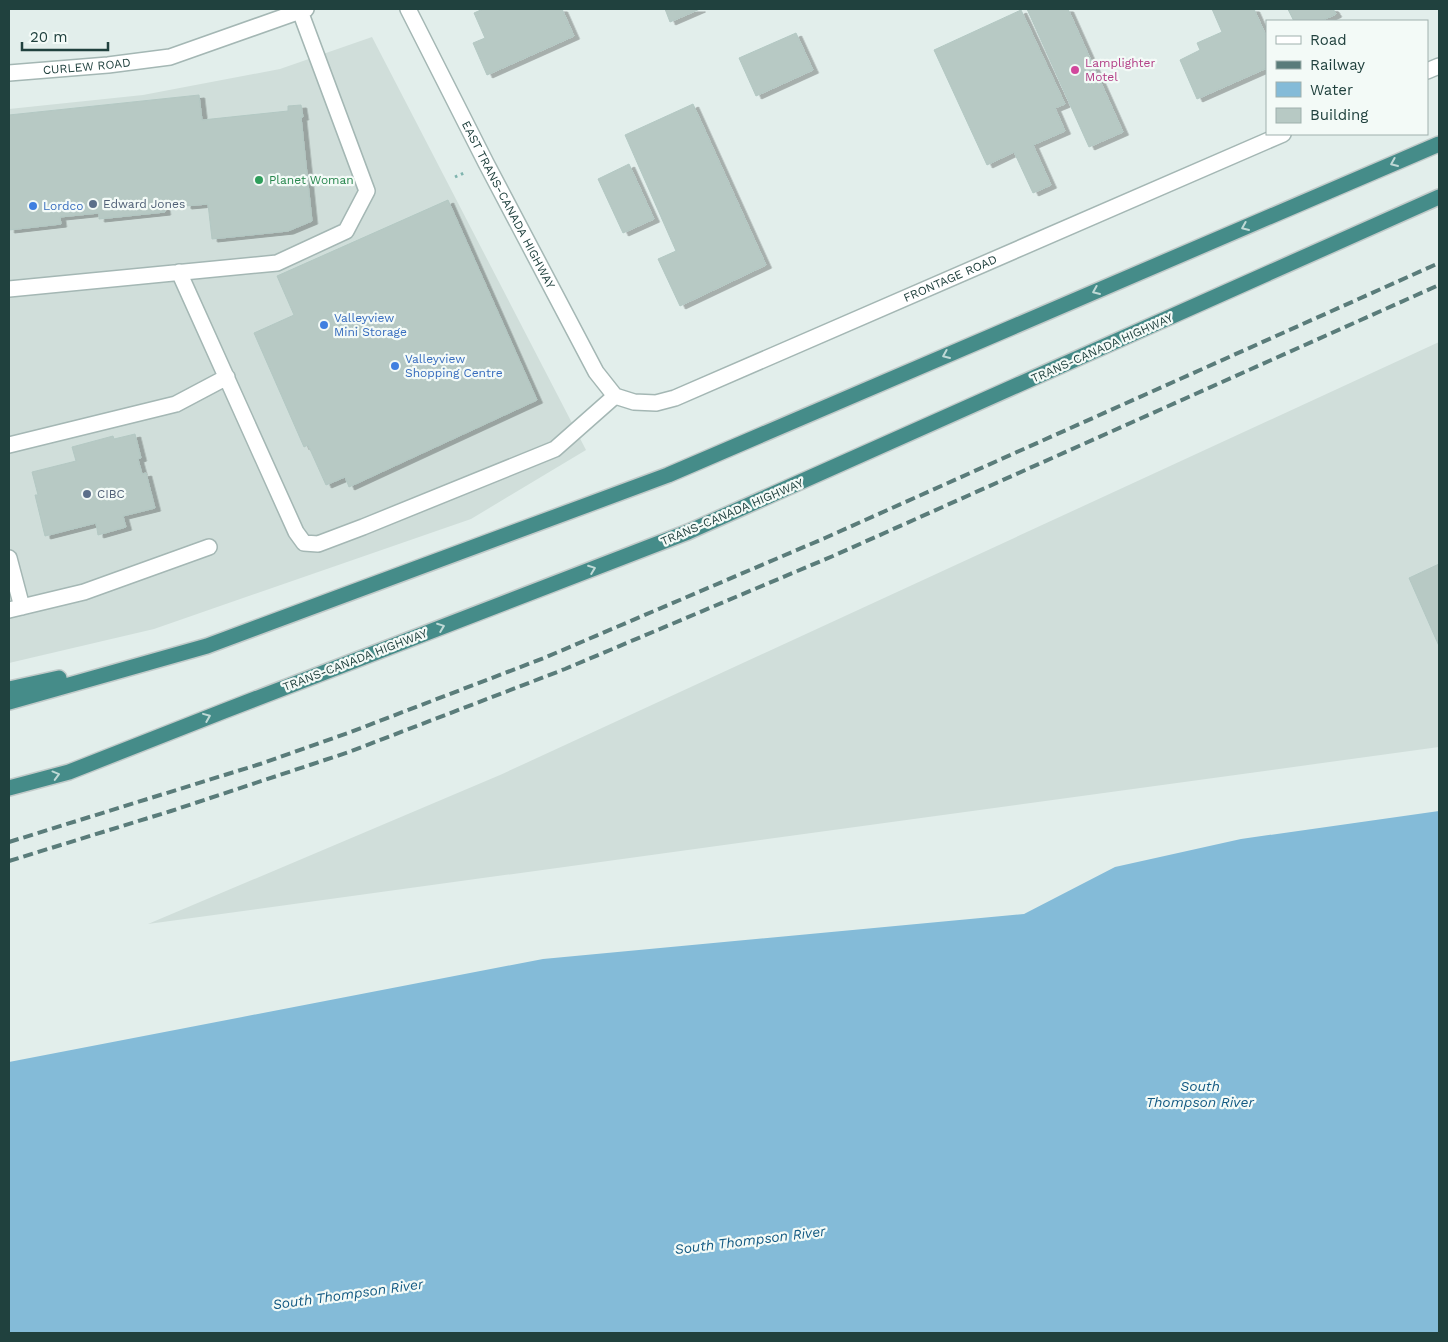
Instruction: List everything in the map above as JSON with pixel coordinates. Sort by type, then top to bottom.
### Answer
[{"type":"highway","points":[[9,702],[207,646],[668,475],[1439,144]]},
{"type":"highway","name":"TRANS-CANADA HIGHWAY","points":[[9,788],[69,772],[242,703],[688,532],[1439,197]]},
{"type":"highway","points":[[9,689],[207,646]]},
{"type":"street","name":"EAST TRANS-CANADA HIGHWAY","points":[[408,9],[486,163],[596,372],[615,396]]},
{"type":"street","points":[[9,289],[277,263],[346,231],[367,191],[303,10]]},
{"type":"street","name":"CURLEW ROAD","points":[[9,74],[170,57],[277,14],[303,10]]},
{"type":"street","name":"FRONTAGE ROAD","points":[[615,396],[634,402],[656,404],[675,398],[1281,135]]},
{"type":"street","points":[[179,272],[296,532],[304,543],[318,544],[555,449],[615,396]]},
{"type":"street","points":[[9,445],[176,404],[227,377]]},
{"type":"street","points":[[9,558],[15,609],[84,592],[209,548]]},
{"type":"shaded area","name":"Valleyview Shopping Centre","points":[[372,37],[586,450],[471,519],[154,629],[9,663],[9,109],[143,95],[280,69]]},
{"type":"shaded area","points":[[1439,342],[1439,747],[148,924],[500,775]]},
{"type":"water","name":"South Thompson River","points":[[1439,811],[1439,1333],[9,1333],[9,1062],[543,959],[1024,914],[1115,867],[1241,839]]},
{"type":"building","points":[[483,9],[562,9],[574,36],[487,75],[473,43],[485,38],[474,13]]},
{"type":"building","points":[[665,9],[700,9],[670,22]]},
{"type":"building","name":"Lamplighter Motel","points":[[1027,9],[1068,9],[1123,132],[1089,147]]},
{"type":"building","name":"Lamplighter Motel","points":[[1212,9],[1254,9],[1266,36],[1266,68],[1197,99],[1180,60],[1200,50],[1197,43],[1222,32]]},
{"type":"building","points":[[1288,9],[1333,9],[1336,14],[1323,20],[1294,20]]},
{"type":"building","points":[[1288,9],[1333,9],[1336,14],[1323,20],[1294,20]]},
{"type":"building","points":[[1021,10],[1065,104],[1055,108],[1065,131],[1033,145],[1051,185],[1033,193],[1014,152],[987,165],[934,50]]},
{"type":"building","points":[[796,33],[813,70],[756,96],[739,58]]},
{"type":"building","points":[[199,95],[202,120],[288,111],[288,106],[301,105],[312,221],[288,231],[212,239],[208,204],[186,206],[185,202],[164,204],[165,212],[99,219],[99,213],[60,217],[61,224],[9,230],[9,115]]},
{"type":"building","points":[[693,104],[766,265],[680,306],[658,259],[676,251],[625,135]]},
{"type":"building","points":[[629,164],[654,219],[623,233],[598,179]]},
{"type":"building","name":"Valleyview Shopping Centre","points":[[448,200],[537,400],[349,487],[345,477],[326,485],[308,445],[304,447],[254,333],[294,315],[277,276]]},
{"type":"building","points":[[135,434],[141,458],[138,459],[142,474],[146,473],[155,508],[123,516],[126,527],[98,535],[96,523],[45,536],[35,495],[38,495],[32,472],[76,461],[72,447],[113,436],[114,439]]},
{"type":"building","points":[[1439,564],[1439,646],[1409,578]]},
{"type":"railway","points":[[9,842],[260,764],[348,733],[544,658],[825,538],[1439,263]]},
{"type":"railway","points":[[9,861],[171,811],[349,752],[565,669],[833,556],[1439,285]]},
{"type":"place","name":"Lamplighter Motel","points":[[1075,70]]},
{"type":"place","name":"Planet Woman","points":[[259,180]]},
{"type":"place","name":"Edward Jones","points":[[93,204]]},
{"type":"place","name":"Lordco","points":[[33,206]]},
{"type":"place","name":"Valleyview Mini Storage","points":[[324,325]]},
{"type":"place","name":"Valleyview Shopping Centre","points":[[395,366]]},
{"type":"place","name":"CIBC","points":[[87,494]]}]
